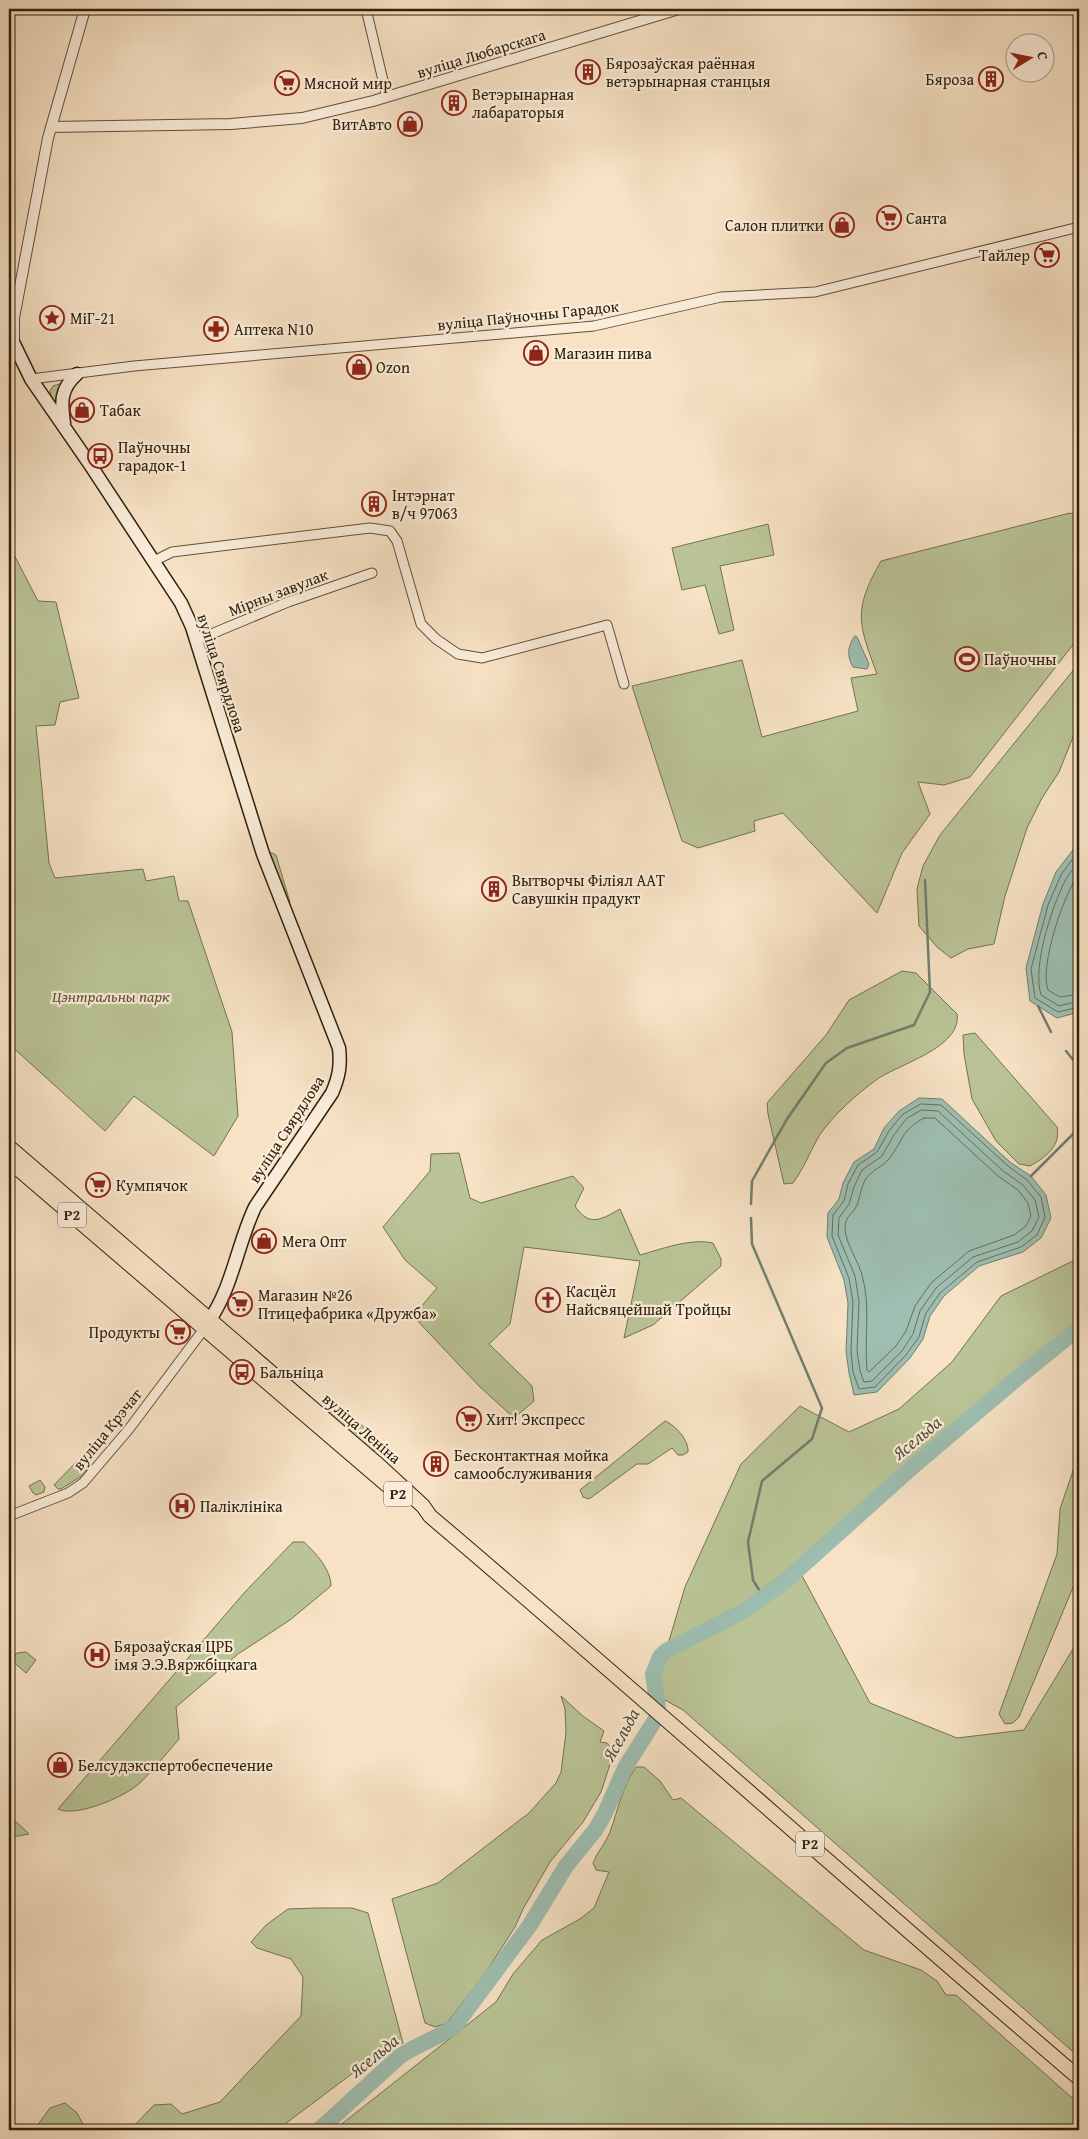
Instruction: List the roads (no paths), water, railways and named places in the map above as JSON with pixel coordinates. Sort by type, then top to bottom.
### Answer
[{"type":"main road","name":"вуліца Свярдлова","points":[[11,345],[31,379],[181,603],[197,640],[263,854],[339,1048],[340,1064],[338,1079],[332,1093],[255,1207],[248,1222],[225,1294],[207,1325]]},
{"type":"main road","points":[[65,428],[62,392],[69,381],[77,374]]},
{"type":"main road","name":"вуліца Леніна","points":[[9,1147],[403,1499],[430,1516],[608,1667],[1079,2078]]},
{"type":"main road","name":"вуліца Леніна","points":[[9,1161],[207,1325]]},
{"type":"street","name":"вуліца Свярдлова","points":[[11,345],[14,318],[51,127],[85,9]]},
{"type":"street","points":[[366,9],[387,97]]},
{"type":"street","name":"вуліца Любарскага","points":[[51,127],[271,122],[302,118],[387,97],[679,9]]},
{"type":"street","name":"вуліца Паўночны Гарадок","points":[[31,379],[134,366],[594,326],[721,297],[814,292],[1079,227]]},
{"type":"street","points":[[154,561],[172,552],[370,528],[390,531],[397,541],[421,624],[436,639],[458,654],[482,658],[607,625],[624,684]]},
{"type":"street","name":"Мірны завулак","points":[[197,640],[288,602],[372,573]]},
{"type":"street","name":"вуліца Крэчат","points":[[9,1516],[68,1493],[83,1483],[129,1429],[207,1325]]},
{"type":"water","points":[[855,636],[869,664],[867,669],[853,667],[851,663],[849,648]]},
{"type":"water","points":[[1079,842],[1079,1012],[1057,1018],[1030,1001],[1026,968],[1043,904],[1056,872]]},
{"type":"water","points":[[919,1098],[942,1099],[1011,1163],[1031,1176],[1046,1195],[1051,1218],[1041,1238],[1023,1252],[979,1266],[944,1296],[930,1316],[923,1339],[910,1358],[877,1392],[854,1395],[846,1351],[848,1303],[844,1280],[827,1237],[828,1213],[839,1199],[843,1183],[854,1162],[874,1149],[884,1128],[899,1111]]},
{"type":"waterway","points":[[751,1204],[752,1181],[787,1119],[826,1063],[847,1048],[914,1025],[930,992],[925,880]]},
{"type":"waterway","points":[[1038,1006],[1051,1032]]},
{"type":"waterway","points":[[1066,1051],[1079,1067]]},
{"type":"waterway","points":[[1031,1176],[1079,1128]]},
{"type":"waterway","points":[[751,1218],[752,1244],[822,1408],[812,1439],[762,1481],[748,1542],[753,1580],[764,1598]]},
{"type":"waterway","name":"Ясельда","points":[[319,2130],[400,2056],[455,2026],[530,1925],[566,1866],[596,1829],[626,1766],[657,1717],[658,1709],[653,1674],[660,1657],[666,1651],[744,1611],[783,1583],[909,1470],[1079,1328]]},
{"type":"place","name":"Бярозаўская раённая ветэрынарная станцыя","points":[[588,72]]},
{"type":"place","name":"Бяроза","points":[[991,79]]},
{"type":"place","name":"Мясной мир","points":[[287,83]]},
{"type":"place","name":"Ветэрынарная лабараторыя","points":[[454,103]]},
{"type":"place","name":"ВитАвто","points":[[410,124]]},
{"type":"place","name":"Санта","points":[[889,218]]},
{"type":"place","name":"Салон плитки","points":[[842,225]]},
{"type":"place","name":"Тайлер","points":[[1047,255]]},
{"type":"place","name":"МіГ-21","points":[[52,318]]},
{"type":"place","name":"Аптека N10","points":[[216,329]]},
{"type":"place","name":"Магазин пива","points":[[536,353]]},
{"type":"place","name":"Ozon","points":[[359,367]]},
{"type":"place","name":"Табак","points":[[82,410]]},
{"type":"place","name":"Паўночны гарадок-1","points":[[100,456]]},
{"type":"place","name":"Інтэрнат в/ч 97063","points":[[374,504]]},
{"type":"place","name":"Паўночны","points":[[967,659]]},
{"type":"place","name":"Вытворчы Філіял ААТ Савушкін прадукт","points":[[494,889]]},
{"type":"place","name":"Кумпячок","points":[[98,1185]]},
{"type":"place","name":"Мега Опт","points":[[264,1241]]},
{"type":"place","name":"Касцёл Найсвяцейшай Тройцы","points":[[548,1300]]},
{"type":"place","name":"Магазин №26 Птицефабрика «Дружба»","points":[[240,1304]]},
{"type":"place","name":"Продукты","points":[[178,1332]]},
{"type":"place","name":"Бальніца","points":[[242,1372]]},
{"type":"place","name":"Хит! Экспресс","points":[[469,1419]]},
{"type":"place","name":"Бесконтактная мойка самообслуживания","points":[[436,1464]]},
{"type":"place","name":"Паліклініка","points":[[182,1506]]},
{"type":"place","name":"Бярозаўская ЦРБ імя Э.Э.Вяржбіцкага","points":[[97,1655]]},
{"type":"place","name":"Белсудэкспертобеспечение","points":[[60,1765]]},
{"type":"park label","name":"Цэнтральны парк","points":[[111,996]]}]
